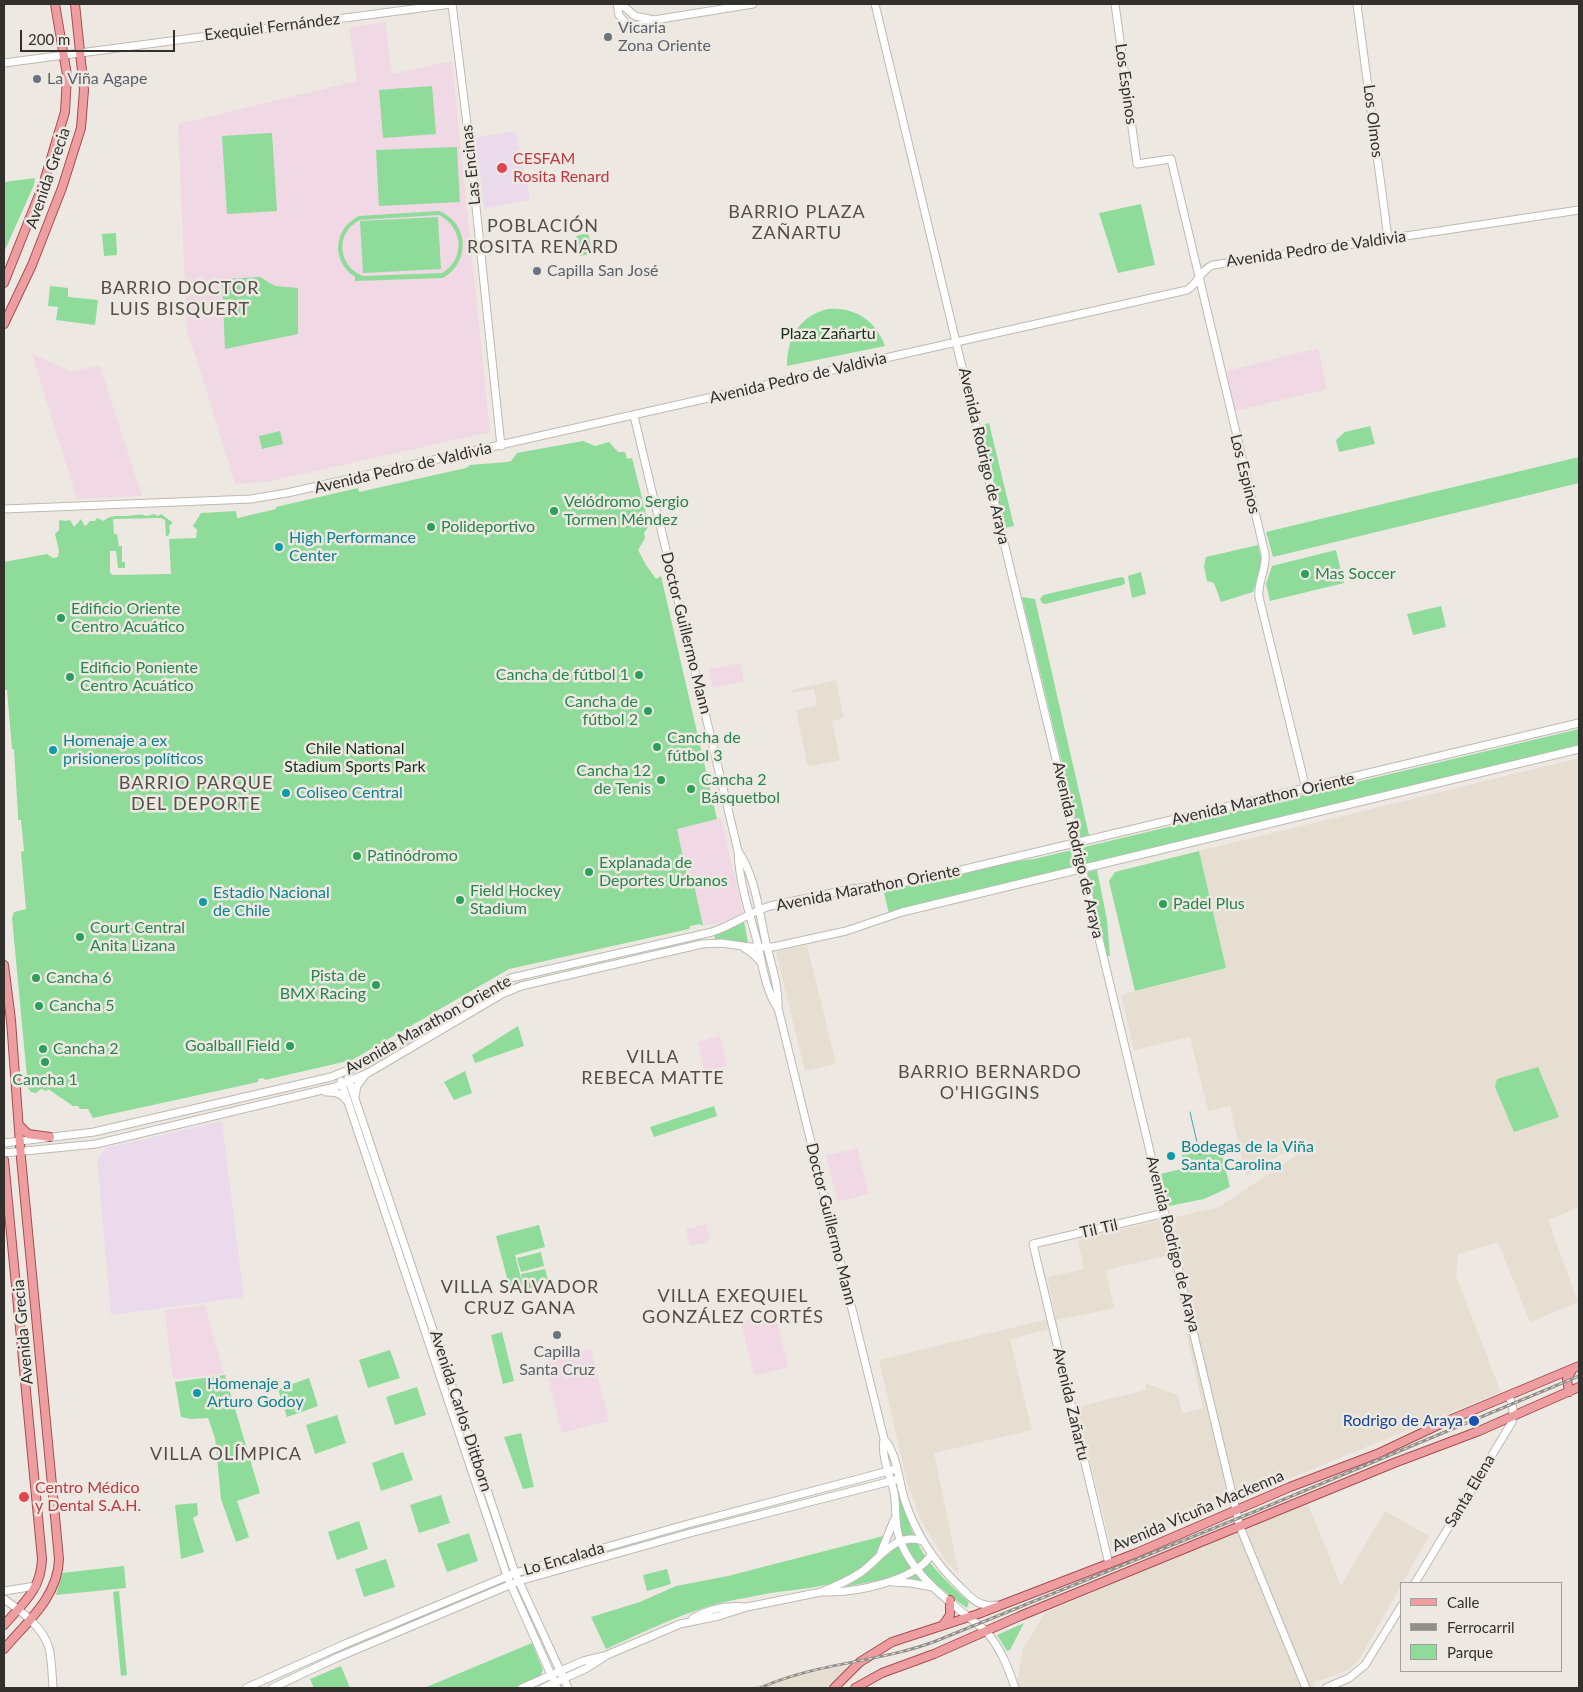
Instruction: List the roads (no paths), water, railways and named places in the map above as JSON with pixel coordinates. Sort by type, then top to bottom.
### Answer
[{"type":"main road","name":"Avenida Grecia","points":[[4,283],[43,185],[65,112],[67,90],[64,56],[55,4]]},
{"type":"main road","name":"Avenida Grecia","points":[[4,324],[32,265],[62,188],[78,140],[83,114],[84,90],[75,4]]},
{"type":"main road","name":"Exequiel Fernández","points":[[4,63],[452,4]]},
{"type":"main road","name":"Las Encinas","points":[[452,4],[469,136],[500,446]]},
{"type":"main road","points":[[616,4],[618,14],[626,25],[649,24],[654,20]]},
{"type":"main road","points":[[621,4],[634,16]]},
{"type":"main road","points":[[618,14],[622,11],[634,16],[654,20],[753,4]]},
{"type":"main road","name":"Avenida Rodrigo de Araya","points":[[875,4],[1240,1527],[1306,1688]]},
{"type":"main road","name":"Los Espinos","points":[[1115,4],[1137,164],[1171,159],[1265,554],[1265,564],[1259,584],[1259,597],[1306,789]]},
{"type":"main road","name":"Los Olmos","points":[[1358,4],[1388,238]]},
{"type":"main road","name":"Avenida Pedro de Valdivia","points":[[4,509],[266,497],[335,484],[1187,290],[1205,269],[1213,265],[1579,210]]},
{"type":"main road","name":"Doctor Guillermo Mann","points":[[634,416],[738,851],[740,874],[770,994],[778,1008]]},
{"type":"main road","name":"Avenida Marathon Oriente","points":[[4,1143],[77,1134],[282,1089],[343,1073],[365,1063],[511,978],[712,932],[759,909],[843,890],[915,881],[1077,844],[1579,723]]},
{"type":"main road","name":"Avenida Marathon Oriente","points":[[4,1153],[96,1144],[322,1092],[368,1072],[513,988],[702,944],[721,943],[767,948],[846,931],[902,912],[1579,749]]},
{"type":"main road","name":"Doctor Guillermo Mann","points":[[738,851],[748,869],[759,909],[778,993],[778,1008],[884,1439],[884,1450],[895,1498],[897,1531],[900,1542],[916,1569],[935,1588],[986,1631],[995,1642],[1004,1657],[1015,1688]]},
{"type":"main road","points":[[750,914],[763,930]]},
{"type":"main road","points":[[740,946],[752,953],[762,964]]},
{"type":"main road","name":"Avenida Grecia","points":[[4,965],[11,1020],[20,1142],[59,1559],[52,1590],[44,1603],[4,1649]]},
{"type":"main road","points":[[451,1013],[456,1021]]},
{"type":"main road","points":[[322,1092],[337,1093],[352,1103],[357,1086],[368,1072]]},
{"type":"main road","name":"Avenida Carlos Dittborn","points":[[343,1073],[510,1585],[556,1686]]},
{"type":"main road","points":[[282,1089],[285,1100]]},
{"type":"main road","name":"Avenida Carlos Dittborn","points":[[352,1103],[515,1574],[568,1688]]},
{"type":"main road","points":[[19,1124],[28,1134],[50,1137]]},
{"type":"main road","points":[[77,1134],[79,1146]]},
{"type":"main road","name":"Avenida Grecia","points":[[4,1160],[42,1548],[41,1570],[36,1586],[4,1625]]},
{"type":"main road","name":"Til Til","points":[[1033,1244],[1165,1213]]},
{"type":"main road","name":"Avenida Zañartu","points":[[1033,1244],[1109,1564]]},
{"type":"main road","points":[[1569,1392],[1567,1379],[1575,1368]]},
{"type":"main road","name":"Avenida Vicuña Mackenna","points":[[834,1688],[860,1662],[883,1647],[902,1638],[969,1617],[1109,1564],[1186,1533],[1236,1510],[1377,1454],[1447,1421],[1575,1368]]},
{"type":"main road","name":"Avenida Vicuña Mackenna","points":[[855,1688],[874,1676],[934,1654],[1394,1463],[1513,1417],[1579,1387]]},
{"type":"main road","points":[[1509,1396],[1514,1409],[1513,1417]]},
{"type":"main road","name":"Santa Elena","points":[[1416,1582],[1513,1417]]},
{"type":"main road","name":"Doctor Guillermo Mann","points":[[884,1439],[891,1449],[908,1509],[931,1555],[948,1576],[975,1601],[984,1605],[1000,1605]]},
{"type":"main road","name":"Lo Encalada","points":[[246,1688],[345,1644],[508,1576],[688,1524],[896,1469]]},
{"type":"main road","name":"Lo Encalada","points":[[272,1688],[342,1656],[519,1582],[899,1479]]},
{"type":"main road","points":[[878,1556],[896,1515]]},
{"type":"main road","points":[[820,1592],[854,1577],[866,1569],[889,1547],[900,1542],[915,1539],[923,1541]]},
{"type":"main road","points":[[522,1688],[590,1659],[607,1655],[689,1621],[719,1616],[747,1607],[820,1592],[842,1591],[888,1582],[916,1569],[927,1561],[931,1555]]},
{"type":"main road","points":[[536,1567],[538,1576]]},
{"type":"main road","points":[[888,1582],[912,1583],[935,1588]]},
{"type":"main road","points":[[487,1585],[491,1593]]},
{"type":"main road","points":[[4,1591],[36,1586]]},
{"type":"main road","points":[[4,1600],[29,1619],[43,1636],[48,1646],[53,1688]]},
{"type":"main road","points":[[943,1625],[950,1615],[950,1600]]},
{"type":"main road","points":[[1326,1688],[1353,1676],[1365,1665],[1400,1608]]},
{"type":"main road","points":[[543,1688],[556,1686],[564,1679],[587,1668],[607,1655]]},
{"type":"waterway","points":[[1190,1112],[1200,1155]]},
{"type":"railway","points":[[760,1688],[804,1673],[892,1654],[936,1641],[1256,1511],[1579,1376]]},
{"type":"place","name":"Vicaria Zona Oriente","points":[[608,37]]},
{"type":"place","name":"La Viña Agape","points":[[37,79]]},
{"type":"place","name":"CESFAM Rosita Renard","points":[[502,168]]},
{"type":"place","name":"Capilla San José","points":[[537,271]]},
{"type":"place","name":"Velódromo Sergio Tormen Méndez","points":[[554,511]]},
{"type":"place","name":"Polideportivo","points":[[431,527]]},
{"type":"place","name":"High Performance Center","points":[[279,547]]},
{"type":"place","name":"Mas Soccer","points":[[1305,574]]},
{"type":"place","name":"Edificio Oriente Centro Acuático","points":[[61,618]]},
{"type":"place","name":"Cancha de fútbol 1","points":[[639,675]]},
{"type":"place","name":"Edificio Poniente Centro Acuático","points":[[70,677]]},
{"type":"place","name":"Cancha de fútbol 2","points":[[648,711]]},
{"type":"place","name":"Cancha de fútbol 3","points":[[657,747]]},
{"type":"place","name":"Homenaje a ex prisioneros políticos","points":[[53,750]]},
{"type":"place","name":"Cancha 12 de Tenis","points":[[661,780]]},
{"type":"place","name":"Cancha 2 Básquetbol","points":[[691,789]]},
{"type":"place","name":"Coliseo Central","points":[[286,793]]},
{"type":"place","name":"Patinódromo","points":[[357,856]]},
{"type":"place","name":"Explanada de Deportes Urbanos","points":[[589,872]]},
{"type":"place","name":"Field Hockey Stadium","points":[[460,900]]},
{"type":"place","name":"Estadio Nacional de Chile","points":[[203,902]]},
{"type":"place","name":"Padel Plus","points":[[1163,904]]},
{"type":"place","name":"Court Central Anita Lizana","points":[[80,937]]},
{"type":"place","name":"Cancha 6","points":[[36,978]]},
{"type":"place","name":"Pista de BMX Racing","points":[[376,985]]},
{"type":"place","name":"Cancha 5","points":[[39,1006]]},
{"type":"place","name":"Goalball Field","points":[[290,1046]]},
{"type":"place","name":"Cancha 2","points":[[43,1049]]},
{"type":"place","name":"Cancha 1","points":[[45,1062]]},
{"type":"place","name":"Bodegas de la Viña Santa Carolina","points":[[1171,1156]]},
{"type":"place","name":"Capilla Santa Cruz","points":[[557,1335]]},
{"type":"place","name":"Homenaje a Arturo Godoy","points":[[197,1393]]},
{"type":"place","name":"Rodrigo de Araya","points":[[1474,1421]]},
{"type":"place","name":"Centro Médico y Dental S.A.H.","points":[[24,1497]]},
{"type":"district","name":"BARRIO PLAZA ZAÑARTU","points":[[797,222]]},
{"type":"district","name":"POBLACIÓN ROSITA RENARD","points":[[543,236]]},
{"type":"district","name":"BARRIO DOCTOR LUIS BISQUERT","points":[[180,298]]},
{"type":"district","name":"BARRIO PARQUE DEL DEPORTE","points":[[196,793]]},
{"type":"district","name":"VILLA REBECA MATTE","points":[[653,1067]]},
{"type":"district","name":"BARRIO BERNARDO O'HIGGINS","points":[[990,1082]]},
{"type":"district","name":"VILLA SALVADOR CRUZ GANA","points":[[520,1297]]},
{"type":"district","name":"VILLA EXEQUIEL GONZÁLEZ CORTÉS","points":[[733,1306]]},
{"type":"district","name":"VILLA OLÍMPICA","points":[[226,1454]]},
{"type":"park label","name":"Plaza Zañartu","points":[[828,334]]},
{"type":"park label","name":"Chile National Stadium Sports Park","points":[[355,758]]}]
